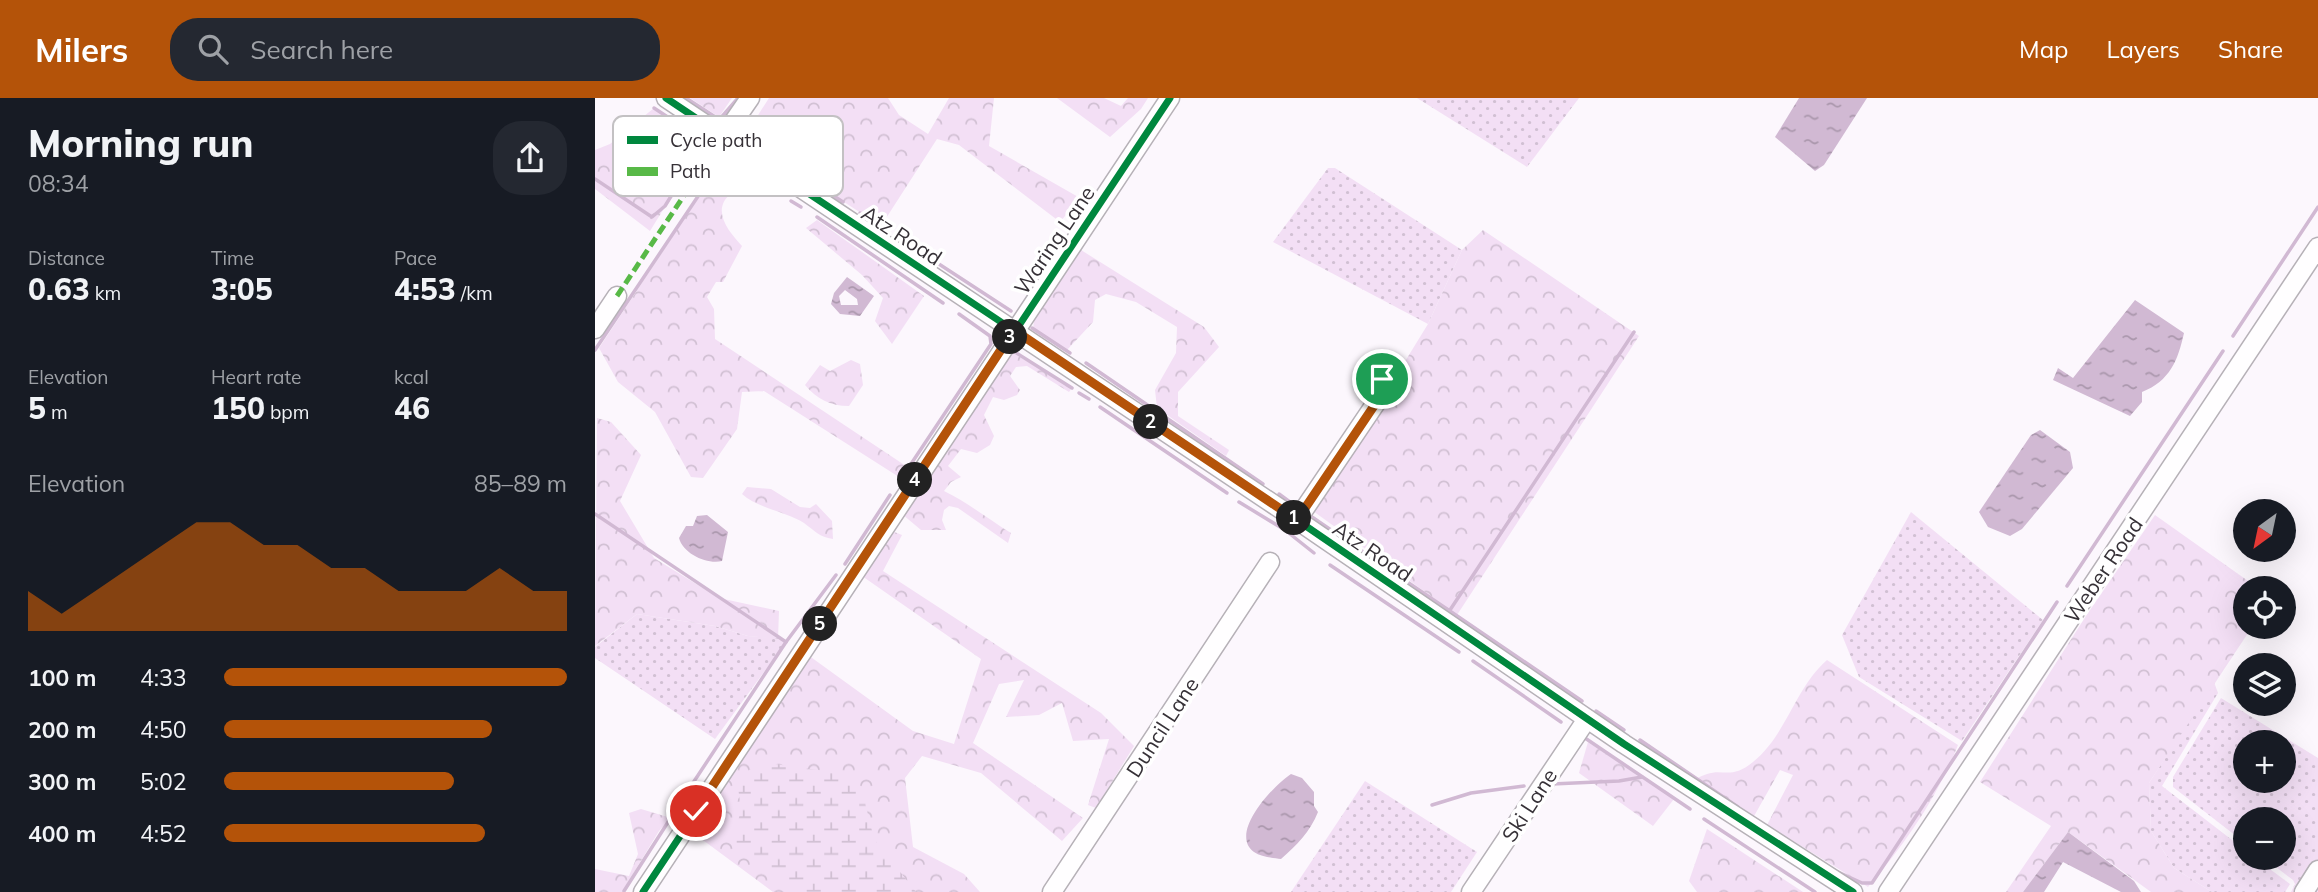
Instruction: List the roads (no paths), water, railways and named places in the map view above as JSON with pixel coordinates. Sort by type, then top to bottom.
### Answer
[{"type":"street","name":"Atz Road","points":[[666,98],[692,116]]},
{"type":"street","points":[[738,116],[750,98]]},
{"type":"street","name":"Waring Lane","points":[[643,892],[1170,98]]},
{"type":"street","name":"Atz Road","points":[[812,196],[1297,520],[1587,719],[1853,892]]},
{"type":"street","name":"Weber Road","points":[[1888,892],[2318,247]]},
{"type":"street","points":[[595,329],[617,296]]},
{"type":"street","points":[[1297,520],[1384,391],[1382,379]]},
{"type":"street","name":"Duncil Lane","points":[[1052,892],[1270,562]]},
{"type":"street","name":"Ski Lane","points":[[1471,892],[1587,719]]},
{"type":"street","points":[[2304,892],[2318,870]]},
{"type":"water","points":[[1799,98],[1867,98],[1824,165],[1815,171],[1775,137]]},
{"type":"water","points":[[847,277],[874,296],[860,316],[840,314],[831,304],[834,293]],"holes":[[[845,290],[857,299],[858,305],[841,305],[839,296]]]},
{"type":"water","points":[[2135,300],[2184,333],[2179,352],[2166,376],[2142,392],[2142,402],[2130,416],[2053,380],[2058,368],[2073,378]]},
{"type":"water","points":[[2040,430],[2070,452],[2073,468],[2022,529],[2010,536],[1988,527],[1979,512],[2031,435]]},
{"type":"water","points":[[707,515],[728,532],[722,561],[697,557],[685,549],[679,538],[686,526],[693,526],[697,516]]},
{"type":"water","points":[[1291,774],[1302,778],[1314,792],[1314,806],[1318,812],[1303,838],[1281,859],[1260,855],[1247,844],[1246,833],[1250,822],[1274,788]]},
{"type":"water","points":[[2068,832],[2134,881],[2141,892],[2121,892],[2063,862],[2044,892],[2023,892]]},
{"type":"waterway","points":[[686,98],[714,116]]},
{"type":"waterway","points":[[722,116],[738,98]]},
{"type":"waterway","points":[[654,108],[666,116]]},
{"type":"waterway","points":[[595,179],[613,191]]},
{"type":"waterway","points":[[620,196],[652,217],[665,206],[671,196]]},
{"type":"waterway","points":[[595,350],[698,196]]},
{"type":"waterway","points":[[834,196],[843,202]]},
{"type":"waterway","points":[[791,201],[801,207]]},
{"type":"waterway","points":[[2233,336],[2318,207]]},
{"type":"waterway","points":[[860,213],[881,226]]},
{"type":"waterway","points":[[817,217],[943,303]]},
{"type":"waterway","points":[[896,236],[1011,311]]},
{"type":"waterway","points":[[901,479],[991,344],[990,336],[959,314]]},
{"type":"waterway","points":[[1032,328],[1070,353]]},
{"type":"waterway","points":[[1443,609],[1450,610],[1634,332]]},
{"type":"waterway","points":[[1010,349],[1072,388],[1067,385]]},
{"type":"waterway","points":[[2067,586],[2223,351]]},
{"type":"waterway","points":[[1086,363],[1263,484]]},
{"type":"waterway","points":[[1079,393],[1089,399]]},
{"type":"waterway","points":[[1100,407],[1227,493]]},
{"type":"waterway","points":[[1279,494],[1294,505]]},
{"type":"waterway","points":[[845,564],[890,495]]},
{"type":"waterway","points":[[1239,502],[1285,530],[1314,553]]},
{"type":"waterway","points":[[595,514],[786,642]]},
{"type":"waterway","points":[[1309,515],[1582,701]]},
{"type":"waterway","points":[[1330,565],[1459,652]]},
{"type":"waterway","points":[[687,792],[786,642],[836,575]]},
{"type":"waterway","points":[[1838,872],[1862,883],[1872,883],[2057,602]]},
{"type":"waterway","points":[[1473,661],[1561,722]]},
{"type":"waterway","points":[[1596,711],[1624,730]]},
{"type":"waterway","points":[[1582,736],[1690,809]]},
{"type":"waterway","points":[[1640,740],[1738,807]]},
{"type":"waterway","points":[[1552,784],[1619,781],[1642,777]]},
{"type":"waterway","points":[[1432,805],[1471,793],[1524,786]]},
{"type":"waterway","points":[[624,891],[677,808]]},
{"type":"waterway","points":[[1704,819],[1815,892]]}]
